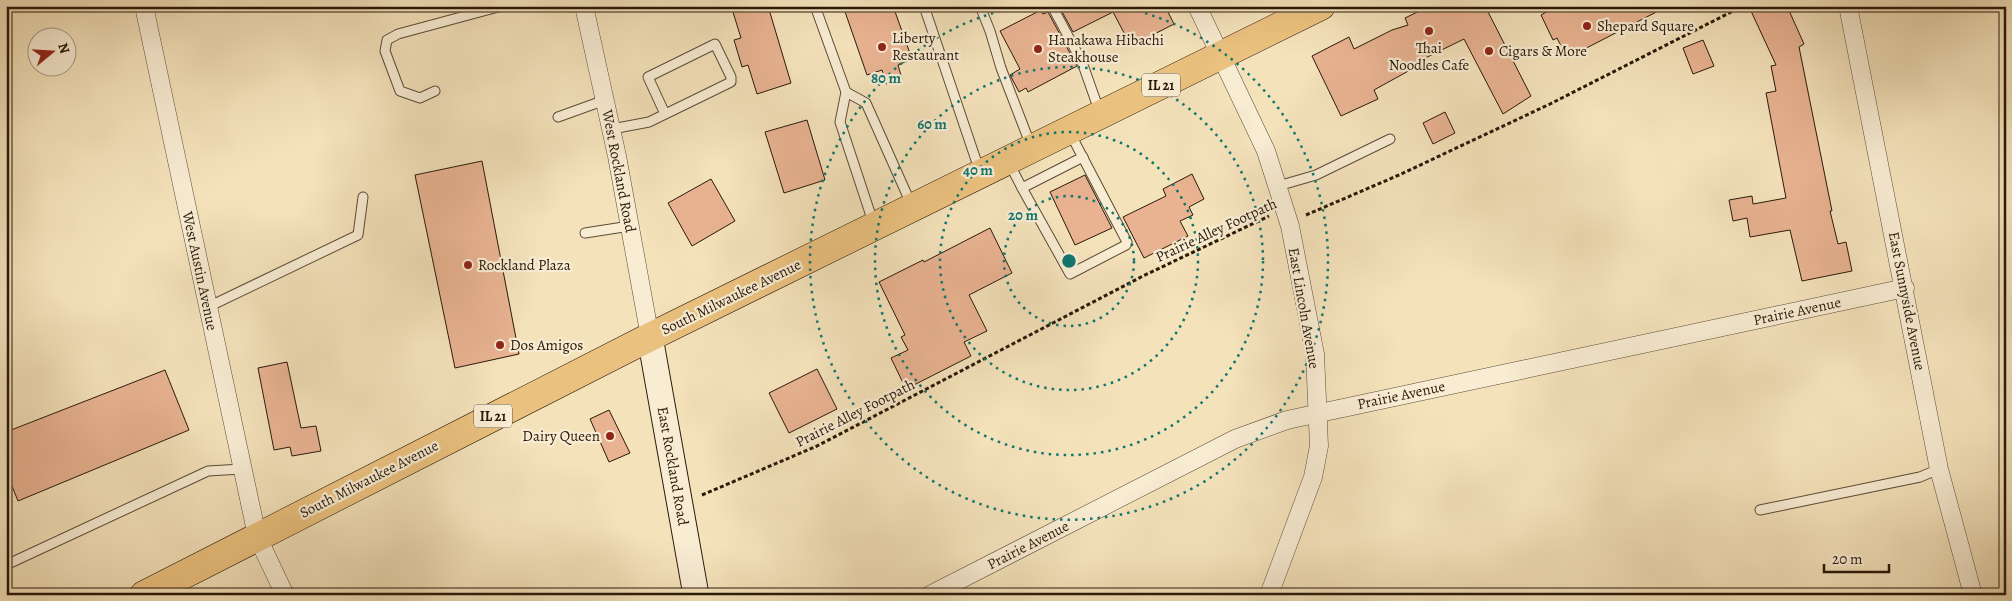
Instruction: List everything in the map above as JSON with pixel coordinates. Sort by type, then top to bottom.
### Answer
[{"type":"main road","name":"South Milwaukee Avenue","points":[[144,595],[650,337],[1221,56],[1311,9]]},
{"type":"street","name":"West Austin Avenue","points":[[144,6],[257,536],[285,595]]},
{"type":"street","name":"West Rockland Road","points":[[584,6],[612,129],[650,337]]},
{"type":"street","name":"East Lincoln Avenue","points":[[1197,6],[1266,151],[1278,186],[1290,226],[1315,354],[1318,446],[1313,478],[1269,595]]},
{"type":"street","name":"East Sunnyside Avenue","points":[[1848,6],[1940,469],[1974,595]]},
{"type":"street","name":"Prairie Avenue","points":[[930,595],[1235,439],[1287,420],[1905,288]]},
{"type":"street","name":"East Rockland Road","points":[[650,337],[696,595]]},
{"type":"lane","points":[[436,91],[420,98],[400,90],[385,51],[387,40],[398,34],[502,6]]},
{"type":"lane","points":[[815,6],[846,92],[840,122],[874,226]]},
{"type":"lane","points":[[924,6],[981,174]]},
{"type":"lane","points":[[980,6],[1032,149]]},
{"type":"lane","points":[[1052,6],[1082,62],[1101,115]]},
{"type":"lane","points":[[612,129],[649,122],[731,82],[731,77],[716,44],[650,75],[648,81],[665,114]]},
{"type":"lane","points":[[846,92],[866,103],[913,208]]},
{"type":"lane","points":[[558,117],[605,100]]},
{"type":"lane","points":[[1008,161],[1068,272],[1073,273],[1128,244],[1069,131]]},
{"type":"lane","points":[[1278,186],[1316,175],[1390,139]]},
{"type":"lane","points":[[1022,188],[1083,157]]},
{"type":"lane","points":[[208,307],[358,235],[362,197]]},
{"type":"lane","points":[[585,233],[630,226]]},
{"type":"lane","points":[[6,565],[208,471],[242,468]]},
{"type":"lane","points":[[1760,510],[1920,477],[1940,469]]},
{"type":"path","name":"Prairie Alley Footpath","points":[[702,495],[817,446],[1143,276],[1284,209],[1304,216],[1399,175],[1550,104],[1743,6]]},
{"type":"building","points":[[741,6],[768,6],[791,83],[757,94],[748,65],[742,67],[734,40],[741,38],[732,9]]},
{"type":"building","name":"Liberty Restaurant","points":[[843,6],[893,6],[912,59],[898,65],[902,79],[886,84],[882,70],[867,75]]},
{"type":"building","points":[[1059,6],[1165,6],[1174,24],[1131,46],[1113,12],[1073,32]]},
{"type":"building","points":[[1430,6],[1485,6],[1531,96],[1503,114],[1464,39],[1411,65],[1412,69],[1374,90],[1378,99],[1341,116],[1312,56],[1349,37],[1354,49],[1392,30],[1408,25],[1405,18]]},
{"type":"building","name":"Shepard Square","points":[[1557,6],[1668,6],[1567,58],[1557,38],[1553,40],[1541,15]]},
{"type":"building","points":[[1762,6],[1787,6],[1804,44],[1799,47],[1832,211],[1830,211],[1838,244],[1846,242],[1852,271],[1802,281],[1790,230],[1750,237],[1747,218],[1733,221],[1729,200],[1752,196],[1753,204],[1786,198],[1766,93],[1776,91],[1771,66],[1776,65],[1751,11]]},
{"type":"building","name":"Hanakawa Hibachi Steakhouse","points":[[1041,10],[1043,14],[1048,12],[1077,66],[1028,92],[1026,88],[1019,92],[1010,75],[1020,69],[1000,31]]},
{"type":"building","points":[[1703,40],[1714,66],[1693,74],[1683,48]]},
{"type":"building","points":[[1445,112],[1455,133],[1433,144],[1423,123]]},
{"type":"building","points":[[807,120],[825,180],[784,193],[765,132]]},
{"type":"building","name":"Rockland Plaza","points":[[482,161],[519,354],[455,368],[415,175]]},
{"type":"building","points":[[1192,174],[1204,199],[1189,207],[1193,215],[1180,221],[1188,236],[1144,258],[1123,217],[1166,196],[1163,189]]},
{"type":"building","points":[[1085,175],[1112,228],[1075,245],[1050,192]]},
{"type":"building","points":[[711,179],[735,221],[692,246],[668,203]]},
{"type":"building","points":[[990,228],[1012,273],[969,295],[987,331],[964,342],[971,356],[906,389],[891,358],[908,350],[901,337],[905,335],[879,282],[923,260],[924,262]]},
{"type":"building","points":[[287,362],[301,428],[316,426],[321,451],[292,456],[290,447],[274,450],[258,368]]},
{"type":"building","points":[[817,369],[837,409],[789,433],[769,393]]},
{"type":"building","points":[[165,370],[189,430],[18,501],[6,471],[6,432]]},
{"type":"building","name":"Dairy Queen","points":[[609,410],[630,453],[609,462],[590,419]]},
{"type":"place","name":"Shepard Square","points":[[1587,26]]},
{"type":"place","name":"Thai Noodles Cafe","points":[[1429,31]]},
{"type":"place","name":"Liberty Restaurant","points":[[882,47]]},
{"type":"place","name":"Hanakawa Hibachi Steakhouse","points":[[1038,49]]},
{"type":"place","name":"Cigars & More","points":[[1489,51]]},
{"type":"place","name":"Rockland Plaza","points":[[468,265]]},
{"type":"place","name":"Dos Amigos","points":[[500,345]]},
{"type":"place","name":"Dairy Queen","points":[[610,436]]}]
